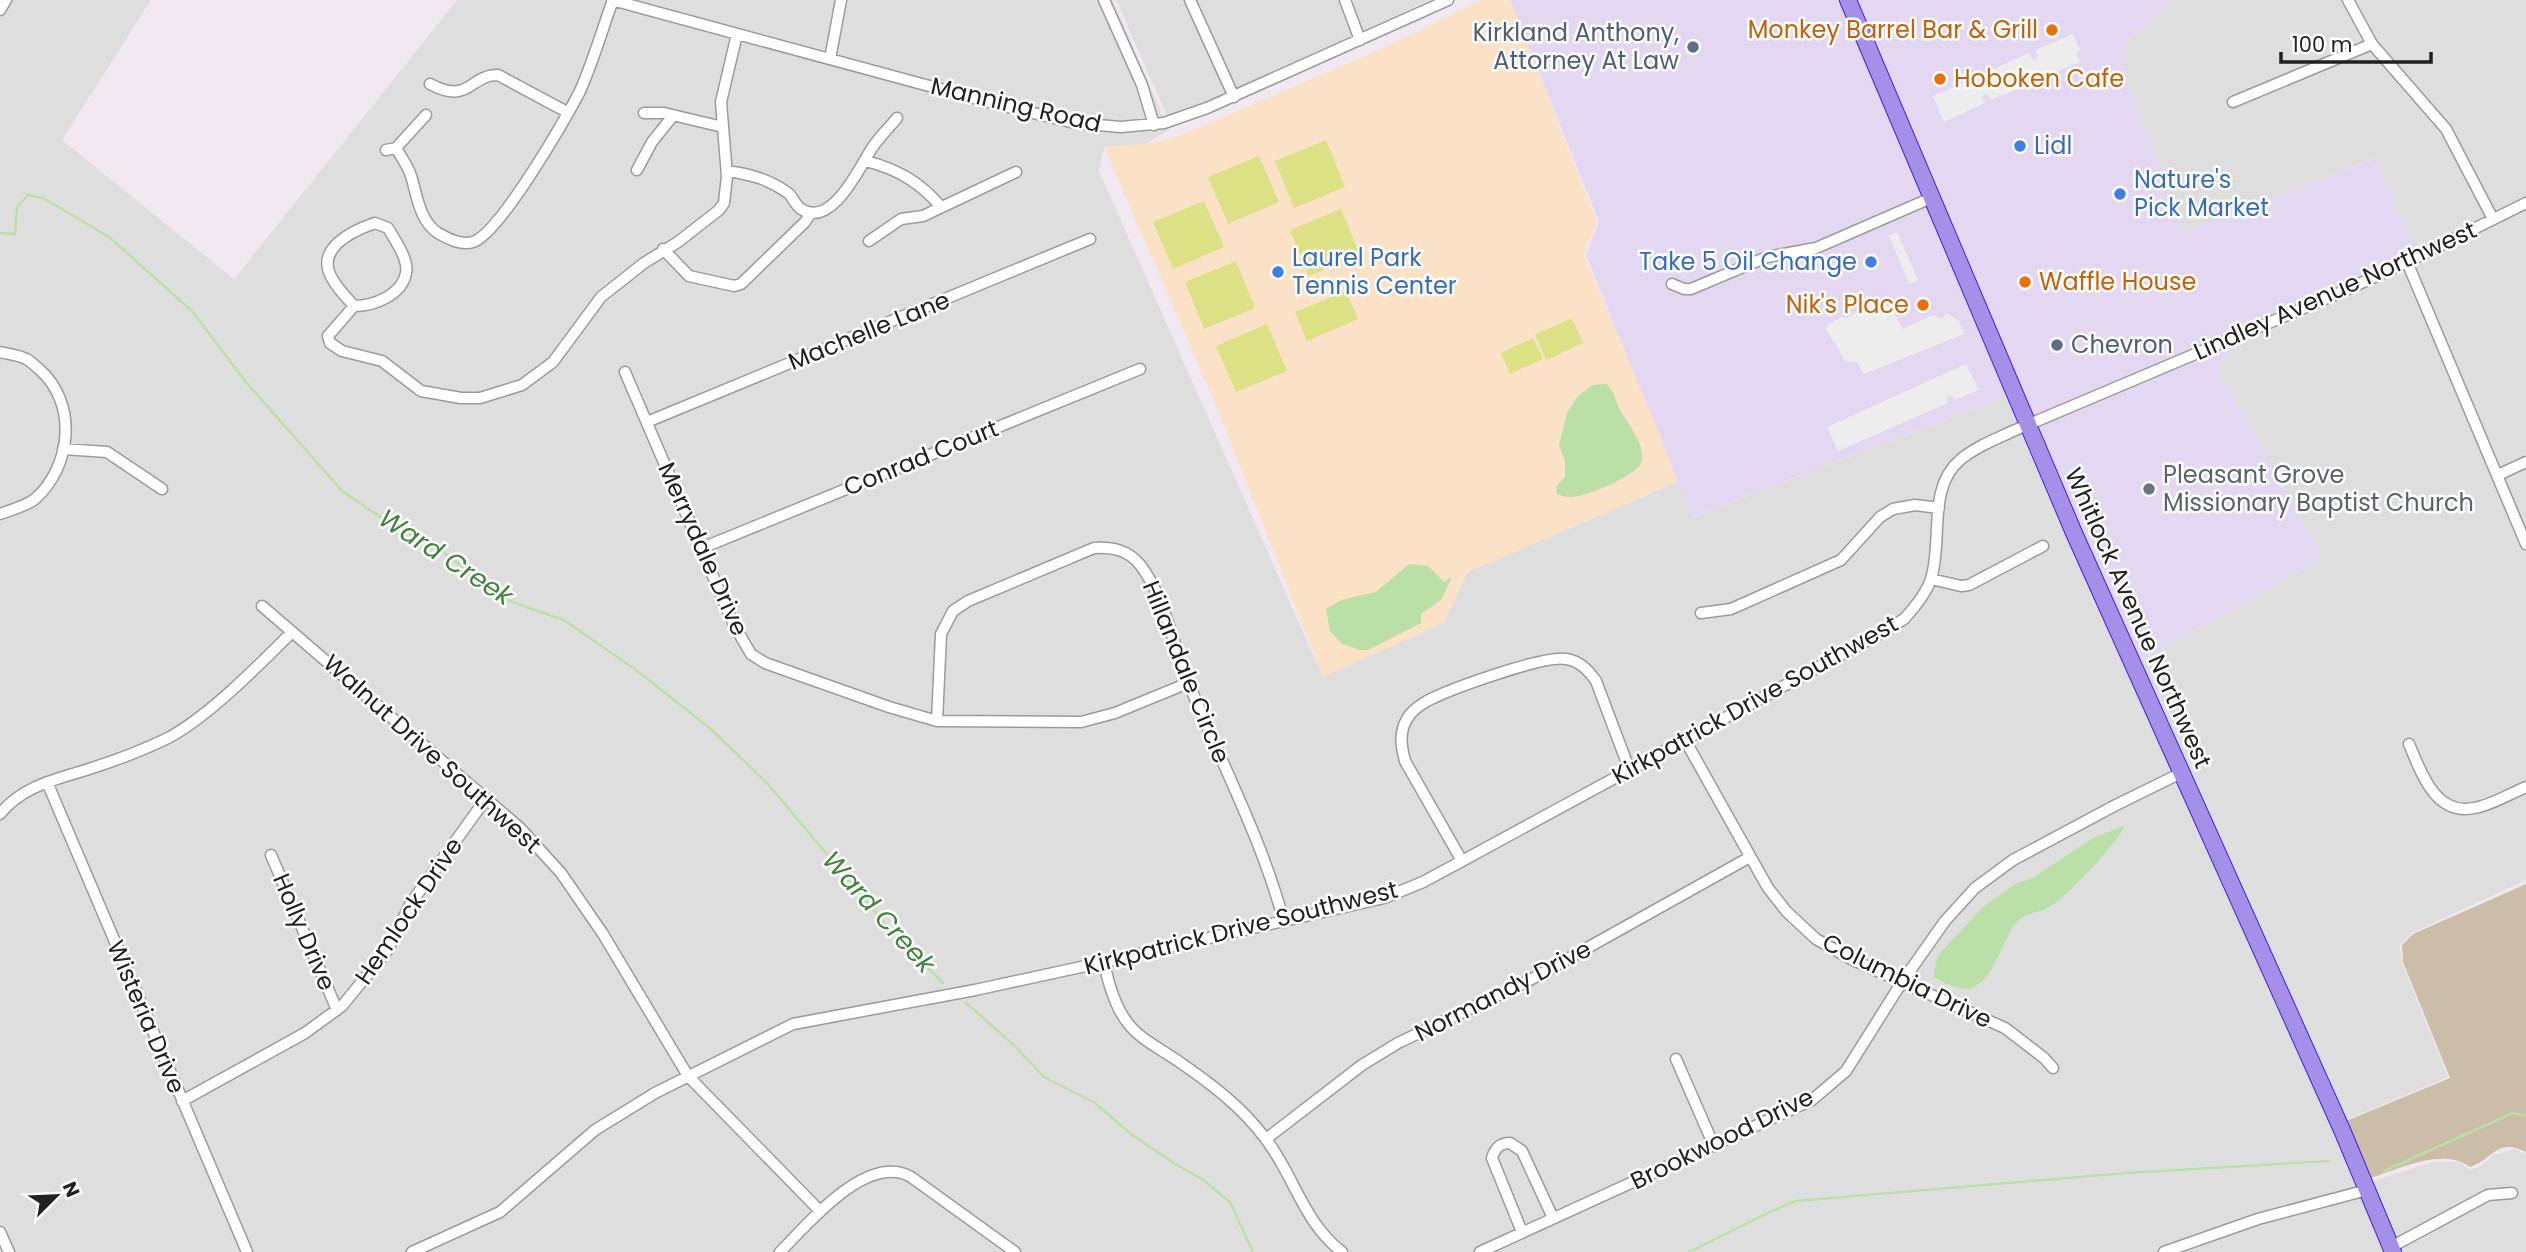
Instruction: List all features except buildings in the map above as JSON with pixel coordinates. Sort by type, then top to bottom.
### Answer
[{"type":"highway","name":"Whitlock Avenue Northwest","points":[[1848,0],[2028,425],[2392,1250]]},
{"type":"street","points":[[0,10],[6,0]]},
{"type":"street","points":[[426,115],[391,149],[411,174],[418,204],[435,231],[458,242],[471,243],[496,225],[567,113],[579,91],[612,0]]},
{"type":"street","name":"Manning Road","points":[[612,0],[1075,123],[1121,127],[1154,125],[1177,119],[1234,97],[1448,0]]},
{"type":"street","points":[[830,59],[841,0]]},
{"type":"street","points":[[1104,0],[1142,85],[1154,125]]},
{"type":"street","points":[[1190,0],[1234,97]]},
{"type":"street","points":[[1345,0],[1360,40]]},
{"type":"street","points":[[2348,0],[2372,44],[2446,130],[2493,219]]},
{"type":"street","points":[[354,306],[332,280],[328,258],[337,243],[349,232],[374,223],[387,228],[391,234],[402,253],[406,273],[393,293],[373,304],[354,306],[328,336],[330,343],[335,348],[382,360],[421,391],[461,398],[480,398],[522,385],[552,362],[601,297],[663,249],[678,242],[719,210],[724,203],[727,171],[722,91],[737,34]]},
{"type":"street","points":[[2233,102],[2372,44]]},
{"type":"street","points":[[430,84],[441,90],[454,92],[468,89],[488,75],[498,75],[567,113]]},
{"type":"street","points":[[644,113],[654,112],[723,127]]},
{"type":"street","points":[[637,170],[652,142],[672,117]]},
{"type":"street","points":[[727,171],[756,175],[789,194],[799,208],[811,213],[825,209],[838,201],[872,148],[897,118]]},
{"type":"street","points":[[866,161],[887,166],[918,183],[941,207]]},
{"type":"street","points":[[869,241],[901,219],[923,216],[1016,172]]},
{"type":"street","points":[[1672,284],[1691,289],[1767,257],[1816,248],[1931,198]]},
{"type":"street","name":"Lindley Avenue Northwest","points":[[2028,425],[2407,262],[2526,203]]},
{"type":"street","points":[[663,249],[689,276],[734,286],[741,284],[811,213]]},
{"type":"street","name":"Machelle Lane","points":[[647,422],[1090,239]]},
{"type":"street","points":[[2407,262],[2526,544]]},
{"type":"street","points":[[0,352],[27,359],[50,379],[65,408],[63,449],[60,461],[46,487],[32,501],[0,514]]},
{"type":"street","name":"Conrad Court","points":[[702,548],[1140,369]]},
{"type":"street","name":"Merrydale Drive","points":[[625,372],[734,625],[751,654],[780,669],[937,721],[1081,722],[1115,713],[1188,683]]},
{"type":"street","name":"Kirkpatrick Drive Southwest","points":[[412,1252],[500,1212],[595,1129],[688,1076],[793,1024],[975,990],[1283,922],[1384,898],[1423,882],[1891,628],[1913,609],[1931,579],[1945,479],[1959,460],[1969,453],[2028,425]]},
{"type":"street","points":[[63,449],[107,452],[162,489]]},
{"type":"street","points":[[2498,475],[2526,462]]},
{"type":"street","points":[[1701,613],[1731,609],[1841,561],[1878,520],[1893,509],[1915,505],[1939,508]]},
{"type":"street","points":[[1931,579],[1961,586],[1969,585],[2043,546]]},
{"type":"street","name":"Hillandale Circle","points":[[937,721],[941,634],[953,611],[968,601],[1094,548],[1109,547],[1123,551],[1141,566],[1157,595],[1188,683],[1265,862],[1283,922]]},
{"type":"street","name":"Walnut Drive Southwest","points":[[262,606],[520,828],[561,873],[603,934],[688,1076],[820,1211]]},
{"type":"street","points":[[0,814],[25,791],[124,757],[171,736],[190,724],[251,673],[292,632]]},
{"type":"street","points":[[1462,861],[1405,761],[1401,734],[1407,718],[1424,703],[1527,666],[1556,658],[1568,659],[1588,669],[1596,681],[1630,771]]},
{"type":"street","name":"Columbia Drive","points":[[1685,740],[1768,888],[1787,912],[1816,939],[1853,960],[2005,1028],[2053,1068]]},
{"type":"street","points":[[2409,744],[2431,790],[2451,806],[2474,808],[2526,787]]},
{"type":"street","name":"Brookwood Drive","points":[[1479,1252],[1812,1100],[1846,1071],[1902,982],[1945,921],[1985,881],[2013,860],[2181,774]]},
{"type":"street","name":"Wisteria Drive","points":[[47,782],[247,1252]]},
{"type":"street","name":"Hemlock Drive","points":[[182,1101],[304,1033],[337,1010],[387,951],[411,903],[485,800]]},
{"type":"street","name":"Holly Drive","points":[[271,855],[337,1010]]},
{"type":"street","name":"Normandy Drive","points":[[1266,1139],[1362,1065],[1398,1043],[1528,981],[1750,857]]},
{"type":"street","points":[[1104,962],[1112,993],[1127,1023],[1230,1100],[1266,1139],[1323,1237],[1342,1252]]},
{"type":"street","points":[[1676,1059],[1714,1146]]},
{"type":"street","points":[[1522,1232],[1492,1158],[1502,1144],[1510,1143],[1522,1151],[1553,1218]]},
{"type":"street","points":[[780,1252],[820,1211],[850,1188],[884,1171],[900,1171],[1015,1252]]},
{"type":"street","points":[[2164,1252],[2258,1219],[2367,1190]]},
{"type":"street","points":[[2392,1250],[2488,1195],[2512,1193]]},
{"type":"street","points":[[0,1232],[9,1252]]},
{"type":"shaded area","points":[[0,0],[151,0],[62,140],[234,279],[457,0],[1113,0],[1169,130],[1145,144],[1104,147],[1099,171],[1323,677],[1443,623],[1468,572],[1677,482],[1693,517],[2006,396],[2123,671],[2322,558],[2217,368],[2232,349],[2416,254],[2375,158],[2184,233],[2124,74],[2126,41],[2172,0],[2526,0],[2526,880],[2412,933],[2400,945],[2402,963],[2448,1077],[2331,1126],[2354,1181],[2373,1181],[2433,1162],[2459,1162],[2470,1170],[2479,1167],[2494,1155],[2515,1149],[2526,1154],[2526,1252],[0,1252]]},
{"type":"shaded area","points":[[1116,0],[1429,0],[1245,88],[1168,118]]},
{"type":"shaded area","points":[[1482,0],[1510,0],[1597,222],[1584,255],[1659,432],[1677,482],[1468,572],[1444,623],[1323,677],[1216,405],[1104,147],[1145,144],[1180,136],[1381,49]]},
{"type":"shaded area","points":[[1510,0],[2172,0],[2126,41],[2124,74],[2184,232],[2376,158],[2416,254],[2232,349],[2218,368],[2322,558],[2123,671],[2006,396],[1692,517],[1586,255],[1599,222]]},
{"type":"shaded area","points":[[2073,34],[2080,50],[2076,53],[2080,62],[2041,78],[2038,72],[2034,72],[2035,81],[1991,100],[1984,94],[1982,98],[1985,103],[1944,122],[1933,96],[1981,75],[1983,80],[1988,81],[1990,78],[1987,72],[2029,53],[2032,59],[2036,60],[2036,50]]},
{"type":"shaded area","points":[[1326,140],[1345,187],[1294,208],[1275,161]]},
{"type":"shaded area","points":[[1259,156],[1279,202],[1228,224],[1208,177]]},
{"type":"shaded area","points":[[1204,201],[1224,247],[1173,269],[1153,222]]},
{"type":"shaded area","points":[[1341,209],[1360,255],[1309,276],[1290,230]]},
{"type":"shaded area","points":[[1897,232],[1918,280],[1909,284],[1889,235]]},
{"type":"shaded area","points":[[1236,261],[1255,308],[1204,329],[1185,282]]},
{"type":"shaded area","points":[[1346,291],[1358,319],[1307,341],[1295,312]]},
{"type":"shaded area","points":[[1880,301],[1892,309],[1902,329],[1933,315],[1942,319],[1946,313],[1959,321],[1964,334],[1864,374],[1857,362],[1846,362],[1825,327],[1841,317],[1847,318]]},
{"type":"shaded area","points":[[1572,318],[1583,343],[1546,360],[1535,335]]},
{"type":"shaded area","points":[[1267,324],[1287,371],[1236,392],[1216,346]]},
{"type":"shaded area","points":[[1533,338],[1543,359],[1510,374],[1501,353]]},
{"type":"shaded area","points":[[1966,364],[1979,390],[1954,400],[1949,396],[1946,398],[1948,403],[1838,451],[1827,427]]},
{"type":"shaded area","points":[[1607,384],[1639,442],[1642,450],[1641,463],[1630,474],[1599,489],[1573,497],[1557,494],[1556,487],[1565,477],[1565,461],[1559,445],[1567,413],[1577,397],[1592,385]]},
{"type":"shaded area","points":[[1409,564],[1428,566],[1444,582],[1452,577],[1441,600],[1421,614],[1421,623],[1368,650],[1342,644],[1330,631],[1326,609],[1341,600],[1376,592]]},
{"type":"shaded area","points":[[2123,826],[2109,848],[2069,892],[2049,907],[2019,920],[1982,982],[1964,989],[1933,977],[1938,955],[1983,907],[2015,884],[2032,878],[2093,838]]},
{"type":"shaded area","points":[[2526,884],[2526,1152],[2516,1148],[2501,1148],[2470,1167],[2459,1161],[2434,1159],[2371,1178],[2346,1121],[2450,1078],[2403,962],[2402,945],[2413,934]]},
{"type":"waterway","name":"Ward Creek","points":[[0,233],[15,234],[17,207],[28,195],[43,198],[109,237],[192,311],[245,381],[342,491],[383,519],[444,553],[509,601],[564,620],[636,670],[711,729],[768,784],[886,925],[943,983]]},
{"type":"waterway","name":"Ward Creek","points":[[965,1002],[1015,1046],[1044,1077],[1095,1103],[1131,1134],[1202,1179],[1230,1202],[1253,1252]]},
{"type":"waterway","points":[[2384,1171],[2513,1113],[2526,1116]]},
{"type":"waterway","points":[[1689,1252],[1796,1201],[2126,1173],[2329,1161]]},
{"type":"place","name":"Monkey Barrel Bar & Grill","points":[[2052,30]]},
{"type":"place","name":"Kirkland Anthony, Attorney At Law","points":[[1693,47]]},
{"type":"place","name":"Hoboken Cafe","points":[[1940,79]]},
{"type":"place","name":"Lidl","points":[[2020,146]]},
{"type":"place","name":"Nature's Pick Market","points":[[2120,194]]},
{"type":"place","name":"Take 5 Oil Change","points":[[1871,262]]},
{"type":"place","name":"Laurel Park Tennis Center","points":[[1278,272]]},
{"type":"place","name":"Waffle House","points":[[2025,282]]},
{"type":"place","name":"Nik's Place","points":[[1923,305]]},
{"type":"place","name":"Chevron","points":[[2057,345]]},
{"type":"place","name":"Pleasant Grove Missionary Baptist Church","points":[[2149,489]]}]
